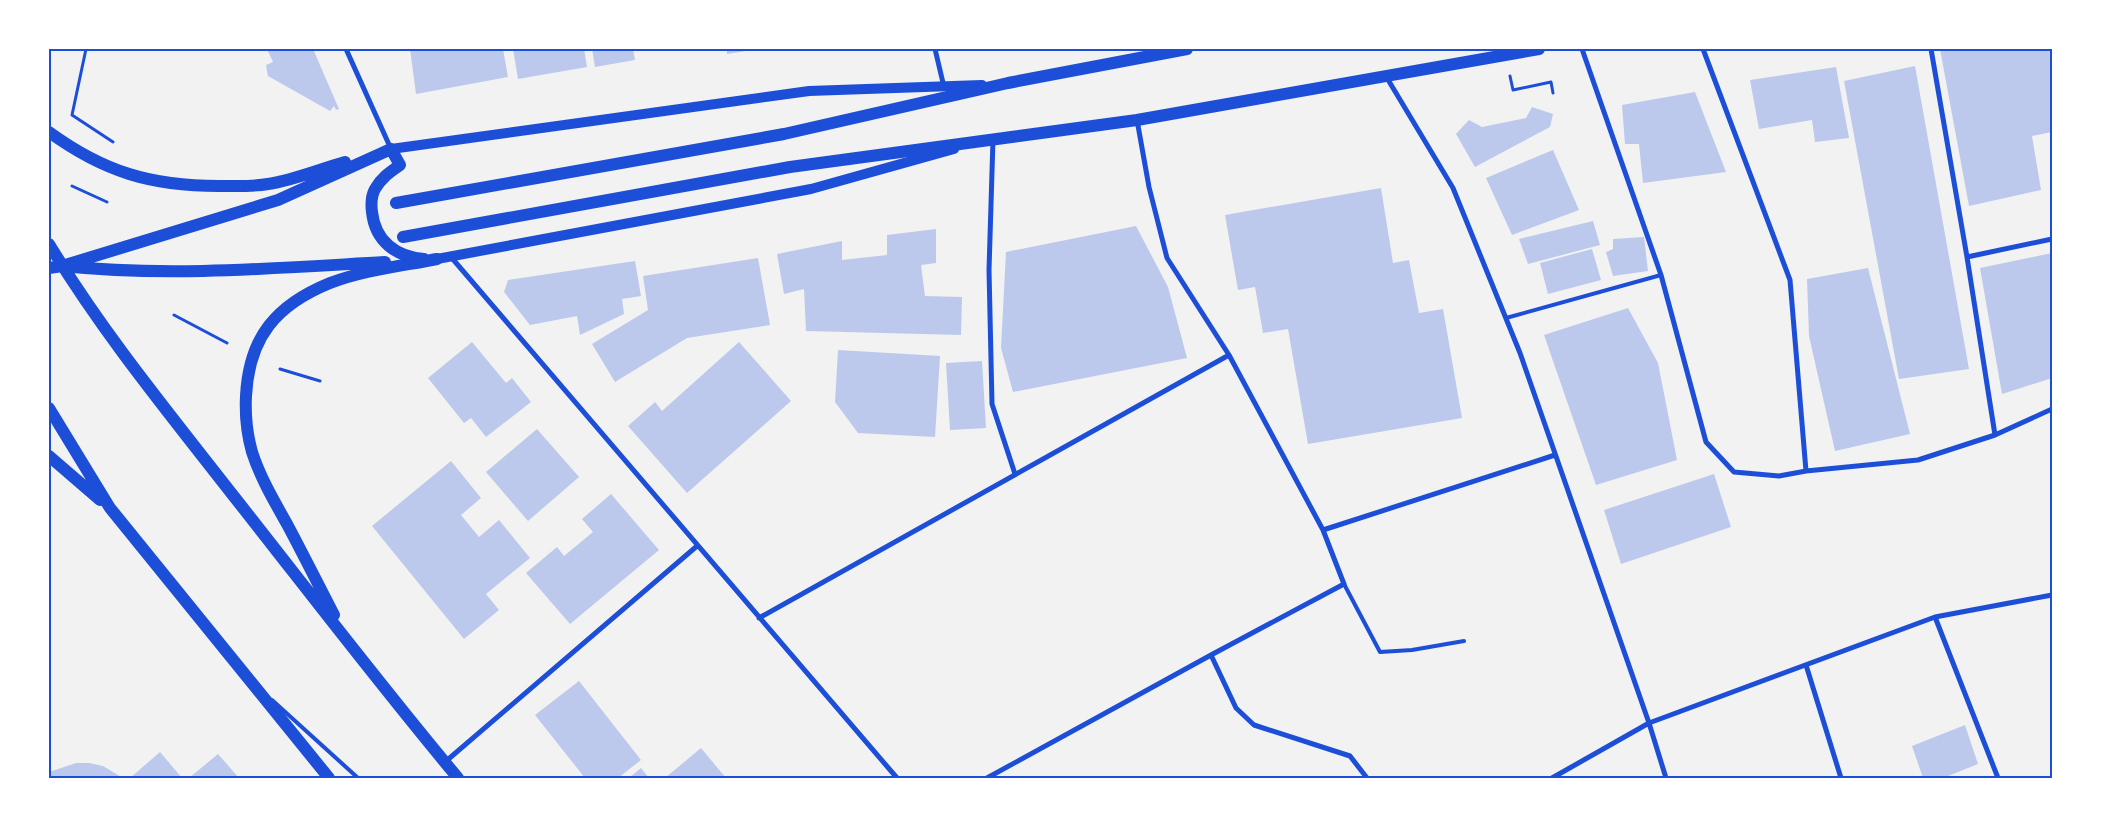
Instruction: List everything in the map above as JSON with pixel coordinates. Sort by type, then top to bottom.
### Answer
[{"type":"main road","points":[[396,203],[784,134],[1008,83],[1187,49]]},
{"type":"main road","points":[[404,237],[790,167],[1137,120],[1539,49]]},
{"type":"main road","points":[[49,132],[91,160],[123,174],[149,180],[204,186],[269,184],[391,149],[809,91],[1008,83]]},
{"type":"main road","points":[[346,640],[266,484],[252,454],[247,431],[247,378],[252,355],[262,333],[278,314],[295,300],[331,283],[373,271],[811,189],[993,138]]},
{"type":"main road","points":[[391,149],[400,165],[386,174],[374,190],[371,204],[373,226],[383,241],[395,250],[412,258],[437,260]]},
{"type":"main road","points":[[49,268],[62,266],[278,200],[391,149]]},
{"type":"main road","points":[[49,244],[96,318],[135,370],[346,640],[458,778]]},
{"type":"main road","points":[[62,266],[103,270],[150,271],[437,260]]},
{"type":"main road","points":[[49,408],[110,508],[329,778]]},
{"type":"main road","points":[[49,456],[110,508]]},
{"type":"street","points":[[346,49],[391,149]]},
{"type":"street","points":[[935,49],[944,87]]},
{"type":"street","points":[[1582,49],[1661,275],[1706,442],[1734,472],[1779,476],[1806,471],[1918,460],[1995,435],[2052,409]]},
{"type":"street","points":[[1703,49],[1790,280],[1806,471]]},
{"type":"street","points":[[1931,49],[1995,435]]},
{"type":"street","points":[[1386,75],[1453,188],[1520,353],[1649,723],[1666,778]]},
{"type":"street","points":[[987,778],[1211,654],[1344,584],[1323,530],[1229,355],[1167,258],[1150,187],[1137,120]]},
{"type":"street","points":[[993,138],[989,270],[992,404],[1015,474]]},
{"type":"street","points":[[1967,257],[2052,239]]},
{"type":"street","points":[[451,257],[897,778]]},
{"type":"street","points":[[759,618],[1229,355]]},
{"type":"street","points":[[1323,530],[1554,455]]},
{"type":"street","points":[[445,763],[698,546]]},
{"type":"street","points":[[1552,778],[1649,723],[1935,617],[2052,595]]},
{"type":"street","points":[[1935,617],[1998,778]]},
{"type":"street","points":[[1211,654],[1236,708],[1254,725],[1350,756],[1367,778]]},
{"type":"street","points":[[1806,665],[1841,778]]},
{"type":"lane","points":[[1506,318],[1661,275]]},
{"type":"lane","points":[[1344,584],[1380,652],[1412,650],[1464,641]]},
{"type":"lane","points":[[241,671],[358,778]]},
{"type":"path","points":[[86,49],[72,116],[118,145]]},
{"type":"path","points":[[1513,90],[1551,82],[1553,94]]},
{"type":"path","points":[[72,186],[108,202]]},
{"type":"path","points":[[174,315],[227,343]]},
{"type":"path","points":[[280,369],[320,381]]},
{"type":"building","points":[[267,49],[313,49],[339,109],[336,110],[334,106],[330,111],[268,76],[266,65],[273,62]]},
{"type":"building","points":[[410,49],[503,49],[508,77],[416,94]]},
{"type":"building","points":[[513,49],[584,49],[587,67],[518,79]]},
{"type":"building","points":[[592,49],[633,49],[635,60],[595,67]]},
{"type":"building","points":[[727,49],[752,49],[752,50],[727,54]]},
{"type":"building","points":[[1940,49],[2052,49],[2052,132],[2032,136],[2041,190],[1969,206]]},
{"type":"building","points":[[1915,66],[1969,369],[1899,379],[1844,81]]},
{"type":"building","points":[[1836,67],[1849,138],[1815,142],[1812,120],[1759,129],[1750,80]]},
{"type":"building","points":[[1695,92],[1726,172],[1643,183],[1639,144],[1625,144],[1622,105]]},
{"type":"building","points":[[1532,107],[1553,114],[1550,127],[1475,167],[1456,134],[1469,120],[1482,127],[1526,118]]},
{"type":"building","points":[[1553,150],[1579,210],[1512,235],[1486,178]]},
{"type":"building","points":[[1381,188],[1393,263],[1409,260],[1419,313],[1443,309],[1462,418],[1308,444],[1288,329],[1263,333],[1255,287],[1238,290],[1225,215]]},
{"type":"building","points":[[1593,221],[1600,245],[1528,264],[1519,239]]},
{"type":"building","points":[[1136,226],[1168,287],[1187,358],[1013,392],[1001,348],[1006,252]]},
{"type":"building","points":[[936,229],[936,263],[921,265],[925,296],[962,297],[961,335],[806,331],[804,289],[784,294],[777,254],[842,241],[842,260],[887,255],[887,235]]},
{"type":"building","points":[[1644,237],[1648,271],[1613,276],[1606,252],[1613,249],[1613,239]]},
{"type":"building","points":[[1592,249],[1601,280],[1548,294],[1540,263]]},
{"type":"building","points":[[2052,253],[2052,378],[2002,394],[1980,268]]},
{"type":"building","points":[[758,258],[770,325],[687,338],[615,382],[592,344],[648,310],[643,276]]},
{"type":"building","points":[[635,261],[641,296],[622,299],[624,314],[580,335],[577,316],[530,325],[504,292],[508,280]]},
{"type":"building","points":[[1868,268],[1910,434],[1835,451],[1809,336],[1807,279]]},
{"type":"building","points":[[1628,308],[1658,363],[1677,460],[1596,485],[1544,335]]},
{"type":"building","points":[[472,342],[506,383],[512,378],[531,402],[486,437],[471,418],[464,423],[428,378]]},
{"type":"building","points":[[739,342],[791,401],[687,493],[628,426],[655,402],[662,411]]},
{"type":"building","points":[[838,350],[940,356],[935,437],[858,433],[835,402]]},
{"type":"building","points":[[982,361],[986,428],[950,430],[946,363]]},
{"type":"building","points":[[537,429],[579,477],[528,521],[486,472]]},
{"type":"building","points":[[451,461],[481,498],[461,515],[479,537],[499,520],[530,558],[486,594],[499,610],[464,639],[372,526]]},
{"type":"building","points":[[1714,474],[1731,527],[1621,564],[1604,510]]},
{"type":"building","points":[[611,494],[659,550],[570,624],[526,573],[557,547],[564,556],[593,532],[582,519]]},
{"type":"building","points":[[579,681],[641,760],[618,778],[585,778],[535,715]]},
{"type":"building","points":[[1965,725],[1978,764],[1943,778],[1923,778],[1912,746]]},
{"type":"building","points":[[701,748],[726,778],[665,778]]},
{"type":"building","points":[[160,752],[182,778],[130,778]]},
{"type":"building","points":[[218,754],[239,778],[189,778]]},
{"type":"building","points":[[76,763],[103,766],[123,778],[49,778],[49,772]]},
{"type":"building","points":[[641,768],[649,778],[629,778]]}]
